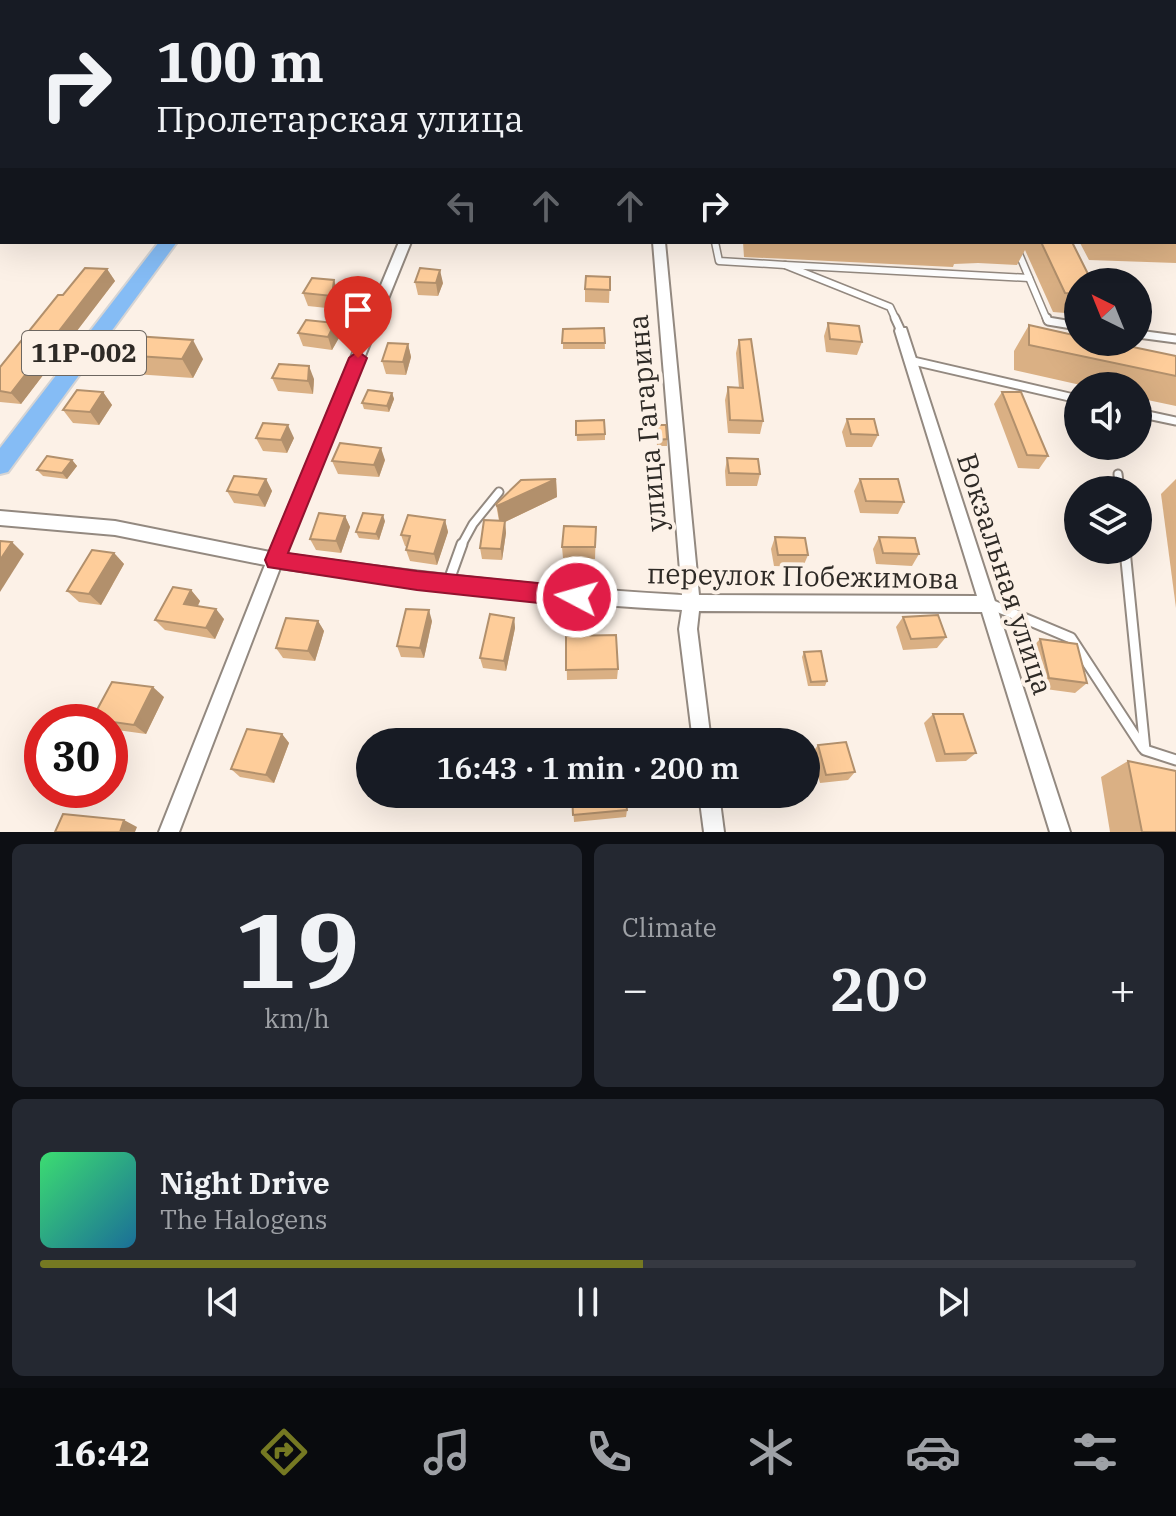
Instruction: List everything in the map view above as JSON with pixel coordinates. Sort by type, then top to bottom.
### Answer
[{"type":"main road","name":"11Р-002","points":[[0,465],[166,244]]},
{"type":"street","points":[[169,832],[275,560],[404,244]]},
{"type":"street","name":"улица Гагарина","points":[[659,244],[691,603],[688,629],[700,728]]},
{"type":"street","name":"Вокзальная улица","points":[[901,331],[1060,832]]},
{"type":"street","name":"переулок Побежимова","points":[[0,518],[115,528],[275,560],[577,597],[691,603],[989,604]]},
{"type":"street","points":[[711,808],[714,832]]},
{"type":"lane","points":[[715,244],[719,261],[1029,278]]},
{"type":"lane","points":[[1015,244],[1048,321],[1064,324]]},
{"type":"lane","points":[[785,265],[890,307],[901,331]]},
{"type":"lane","points":[[1152,336],[1176,339]]},
{"type":"lane","points":[[908,359],[1064,396]]},
{"type":"lane","points":[[1152,416],[1176,421]]},
{"type":"lane","points":[[448,583],[459,545],[480,512],[499,492]]},
{"type":"lane","points":[[1126,564],[1145,750]]},
{"type":"lane","points":[[989,604],[1071,638],[1145,750],[1176,760]]},
{"type":"building","points":[[1042,244],[1073,244],[1085,268],[1064,268],[1064,291]]},
{"type":"building","points":[[85,268],[107,269],[11,393],[0,391],[0,367],[58,295],[63,295]]},
{"type":"building","points":[[420,268],[440,270],[436,283],[415,282]]},
{"type":"building","points":[[586,276],[610,277],[610,290],[585,289]]},
{"type":"building","points":[[312,278],[334,280],[332,296],[303,293]]},
{"type":"building","points":[[306,320],[335,323],[328,337],[298,333]]},
{"type":"building","points":[[828,323],[859,326],[862,342],[830,339]]},
{"type":"building","points":[[1029,325],[1064,333],[1064,352],[1029,345]]},
{"type":"building","points":[[604,328],[605,343],[562,343],[563,329]]},
{"type":"building","points":[[105,334],[193,340],[182,359],[92,353]]},
{"type":"building","points":[[751,339],[763,421],[730,420],[728,387],[743,388],[739,340]]},
{"type":"building","points":[[388,343],[408,344],[403,362],[382,361]]},
{"type":"building","points":[[1152,351],[1176,356],[1176,376],[1081,356],[1152,356]]},
{"type":"building","points":[[279,364],[309,366],[308,381],[272,378]]},
{"type":"building","points":[[77,390],[103,392],[90,412],[63,410]]},
{"type":"building","points":[[368,390],[392,393],[387,406],[362,403]]},
{"type":"building","points":[[1002,392],[1021,392],[1048,456],[1027,455]]},
{"type":"building","points":[[847,419],[874,419],[878,435],[851,434]]},
{"type":"building","points":[[604,420],[605,434],[576,435],[576,421]]},
{"type":"building","points":[[263,423],[288,425],[281,440],[256,438]]},
{"type":"building","points":[[656,425],[666,425],[667,439],[658,440]]},
{"type":"building","points":[[340,443],[381,448],[374,465],[332,461]]},
{"type":"building","points":[[47,456],[72,460],[62,473],[37,470]]},
{"type":"building","points":[[727,458],[758,459],[760,474],[729,473]]},
{"type":"building","points":[[234,476],[266,479],[258,495],[227,491]]},
{"type":"building","points":[[556,479],[497,506],[496,504],[521,480]]},
{"type":"building","points":[[860,479],[898,479],[904,502],[866,501]]},
{"type":"building","points":[[319,513],[345,516],[336,541],[310,539]]},
{"type":"building","points":[[363,513],[383,515],[376,534],[356,532]]},
{"type":"building","points":[[408,515],[445,520],[434,554],[406,550],[410,536],[401,535]]},
{"type":"building","points":[[484,520],[505,521],[501,549],[480,548]]},
{"type":"building","points":[[564,526],[596,527],[595,547],[562,547]]},
{"type":"building","points":[[775,537],[805,538],[808,555],[778,555]]},
{"type":"building","points":[[879,537],[915,538],[919,554],[883,553]]},
{"type":"building","points":[[0,541],[12,542],[0,560]]},
{"type":"building","points":[[92,550],[114,553],[89,594],[67,591]]},
{"type":"building","points":[[173,587],[191,590],[184,604],[216,609],[206,628],[155,620]]},
{"type":"building","points":[[406,609],[429,610],[420,648],[397,646]]},
{"type":"building","points":[[490,614],[514,618],[504,661],[480,658]]},
{"type":"building","points":[[938,615],[946,637],[911,639],[903,617]]},
{"type":"building","points":[[286,618],[318,621],[308,651],[276,648]]},
{"type":"building","points":[[616,635],[618,669],[566,670],[566,636]]},
{"type":"building","points":[[1040,639],[1077,644],[1087,683],[1049,678]]},
{"type":"building","points":[[821,651],[827,681],[811,682],[804,652]]},
{"type":"building","points":[[112,682],[153,687],[134,725],[128,724],[128,704],[100,704]]},
{"type":"building","points":[[933,714],[963,714],[976,753],[945,754]]},
{"type":"building","points":[[247,729],[282,734],[266,775],[231,769]]},
{"type":"building","points":[[846,742],[855,772],[826,775],[820,745]]},
{"type":"building","points":[[1128,761],[1176,771],[1176,832],[1142,832]]},
{"type":"building","points":[[573,808],[627,810],[573,815]]},
{"type":"building","points":[[63,814],[124,820],[120,832],[55,832]]},
{"type":"route","points":[[358,358],[275,560],[417,580],[577,597]]}]
